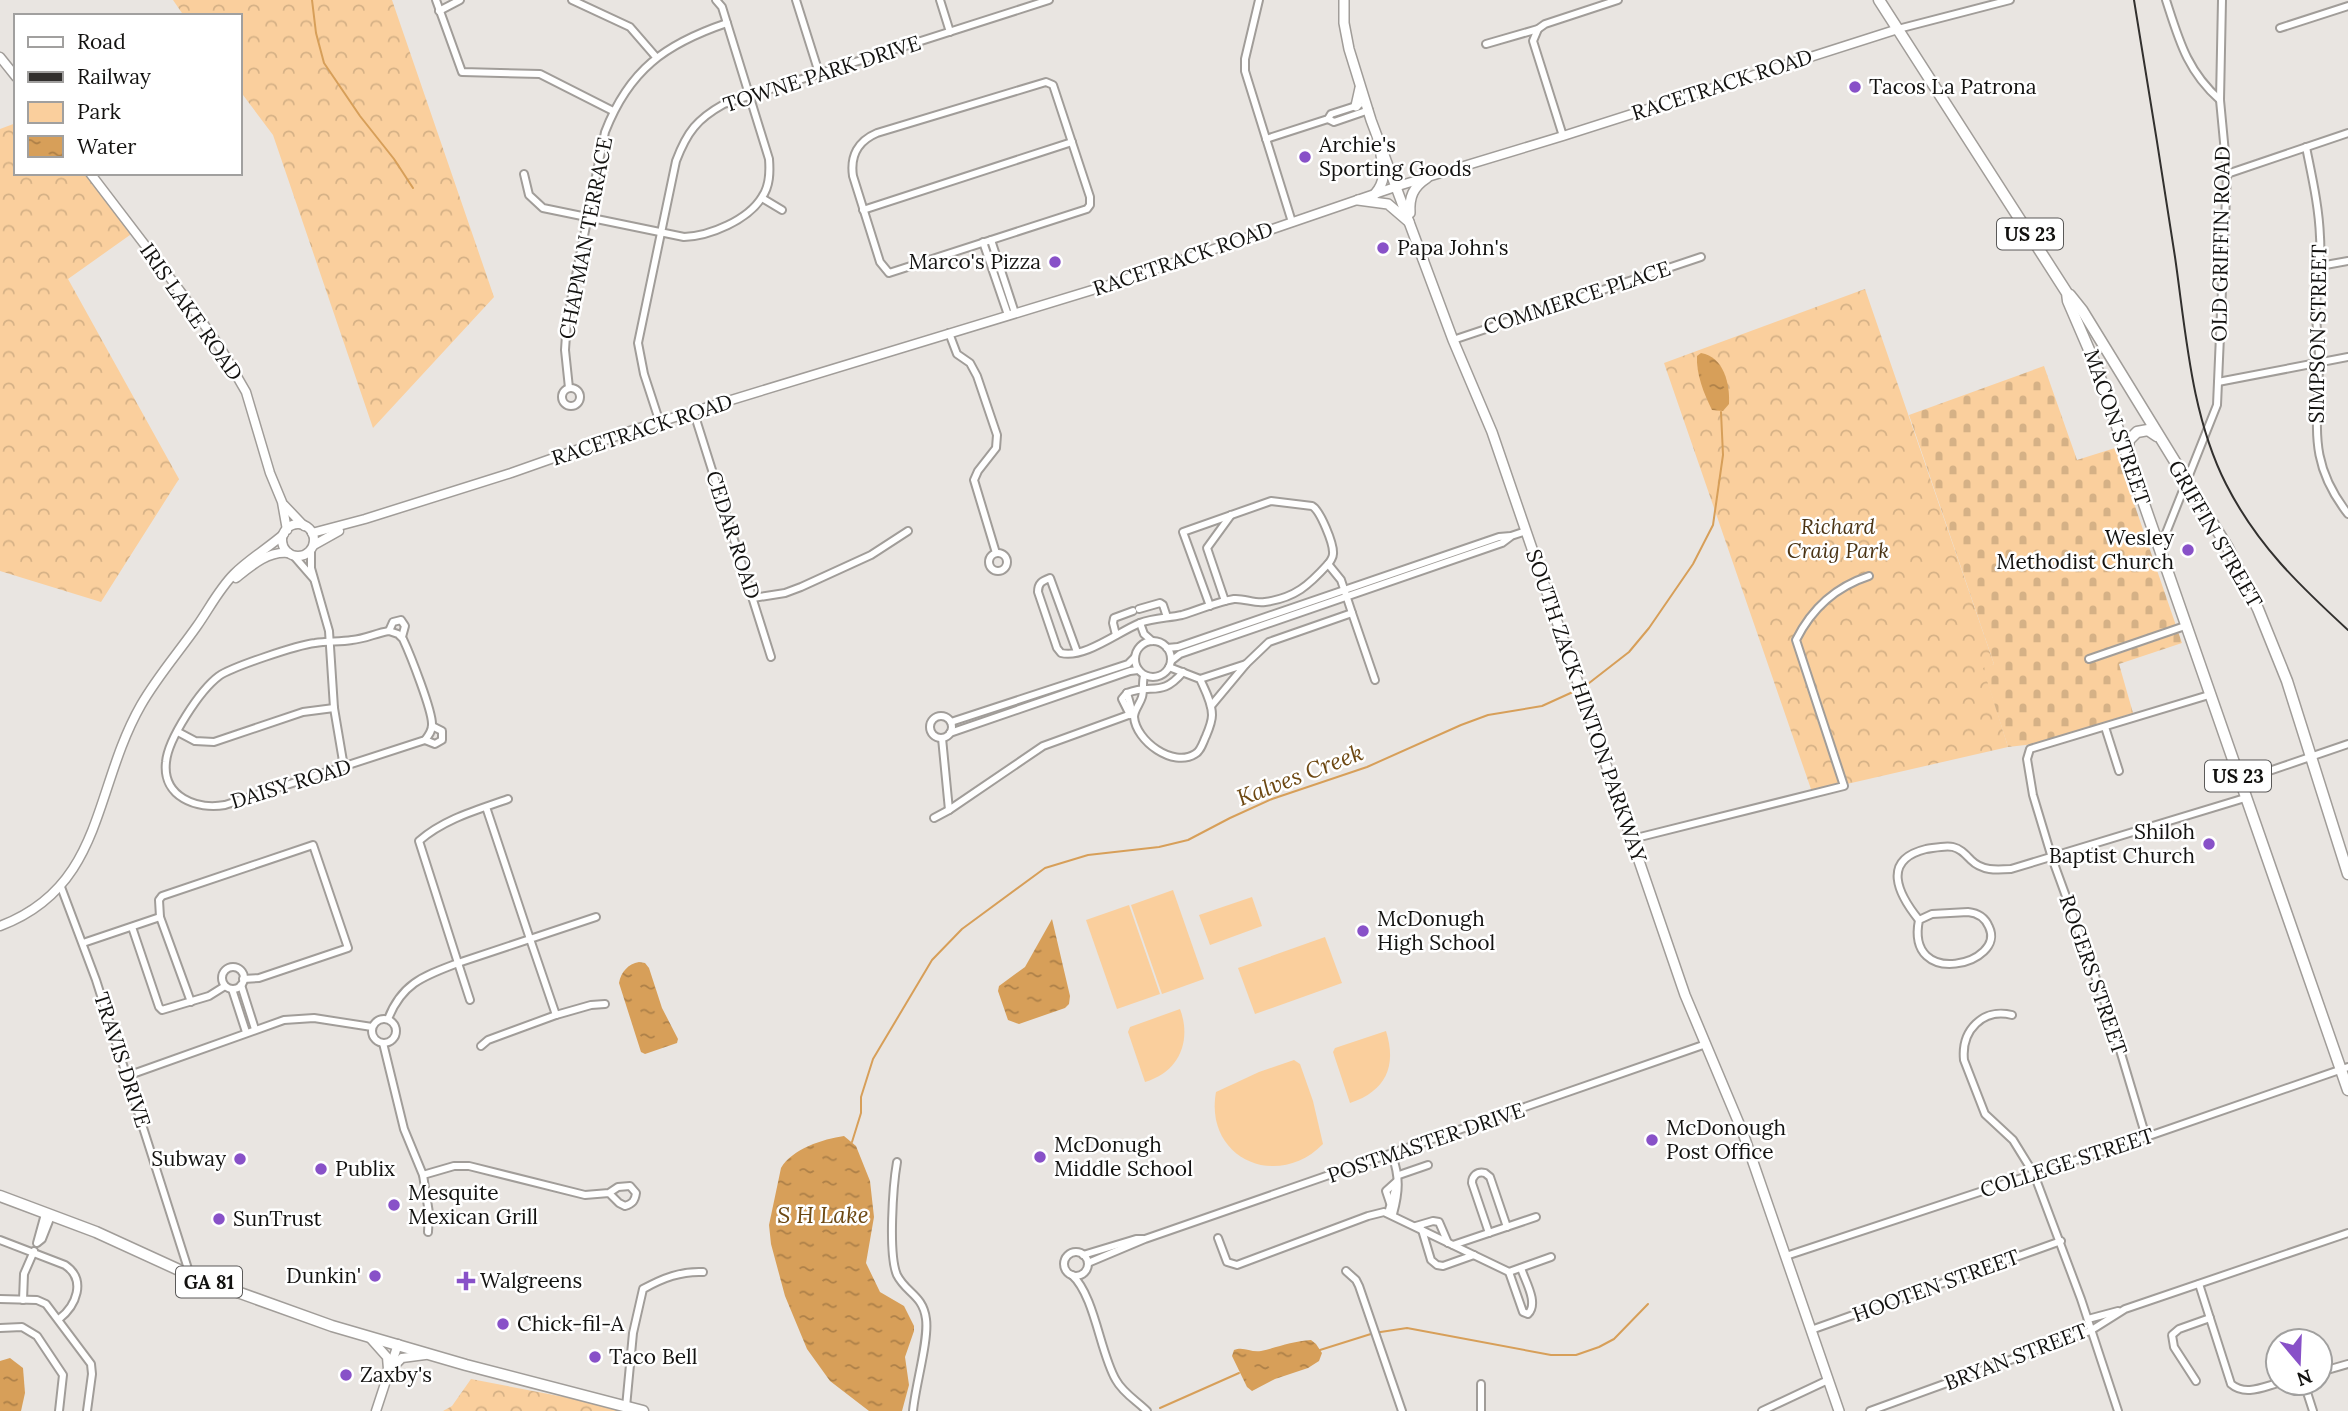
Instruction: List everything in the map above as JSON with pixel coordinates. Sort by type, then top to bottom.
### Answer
[{"type":"main road","name":"SOUTH ZACK HINTON PARKWAY","points":[[1344,0],[1344,23],[1367,106],[1452,340],[1492,432],[1685,995],[1743,1133],[1839,1411]]},
{"type":"main road","name":"MACON STREET","points":[[1879,0],[2067,293],[2089,347],[2245,798],[2344,1068],[2348,1090]]},
{"type":"main road","points":[[1356,106],[1360,83]]},
{"type":"main road","points":[[1375,194],[1384,177],[1379,139]]},
{"type":"main road","points":[[1412,225],[1410,197],[1427,178]]},
{"type":"main road","points":[[1358,200],[1388,204],[1412,225]]},
{"type":"main road","name":"GRIFFIN STREET","points":[[2067,293],[2082,310],[2228,548],[2258,608],[2287,681],[2348,874]]},
{"type":"main road","points":[[2128,461],[2127,444],[2135,433],[2148,430],[2160,439]]},
{"type":"main road","name":"GA 81","points":[[0,1196],[96,1232],[190,1275],[332,1326],[643,1411]]},
{"type":"street","points":[[436,0],[462,72],[540,74],[613,111]]},
{"type":"street","points":[[439,11],[460,0]]},
{"type":"street","points":[[572,0],[630,27],[656,57]]},
{"type":"street","points":[[524,174],[529,195],[543,208],[684,237],[705,235],[732,223],[762,198],[769,180],[769,159],[722,6],[716,0]]},
{"type":"street","points":[[796,0],[819,73]]},
{"type":"street","points":[[940,0],[950,32]]},
{"type":"street","points":[[1014,0],[1018,10]]},
{"type":"street","name":"TOWNE PARK DRIVE","points":[[660,423],[644,374],[638,343],[676,160],[684,139],[696,123],[710,112],[749,95],[1018,10],[1034,2],[1049,0]]},
{"type":"street","points":[[1259,0],[1244,68],[1292,222]]},
{"type":"street","points":[[1486,44],[1538,29],[1545,24],[1618,0]]},
{"type":"street","name":"RACETRACK ROAD","points":[[312,533],[357,522],[660,423],[1112,284],[1398,186],[1898,29],[2010,0]]},
{"type":"street","points":[[2166,0],[2183,53],[2201,83],[2220,100]]},
{"type":"street","name":"OLD GRIFFIN ROAD","points":[[2159,549],[2217,405],[2227,174],[2220,100],[2222,0]]},
{"type":"street","points":[[2280,28],[2348,6]]},
{"type":"street","name":"CHAPMAN TERRACE","points":[[569,388],[565,350],[567,320],[605,132],[613,111],[624,91],[656,57],[699,33],[727,23]]},
{"type":"street","points":[[1538,29],[1534,41],[1563,136]]},
{"type":"street","points":[[0,57],[14,74]]},
{"type":"street","points":[[1046,82],[1054,85],[1090,197],[1087,209],[889,273],[880,262],[863,210],[851,165],[858,145],[866,137],[1046,82]]},
{"type":"street","points":[[1328,119],[1331,114],[1356,106],[1367,106]]},
{"type":"street","points":[[1266,139],[1328,119],[1334,121],[1367,106]]},
{"type":"street","points":[[2227,174],[2348,133]]},
{"type":"street","points":[[863,210],[1072,142]]},
{"type":"street","name":"SIMPSON STREET","points":[[2306,147],[2320,237],[2316,312],[2320,364],[2316,430],[2319,462],[2328,483],[2348,514]]},
{"type":"street","name":"IRIS LAKE ROAD","points":[[92,175],[180,290],[220,347],[246,392],[270,473],[282,502],[285,532]]},
{"type":"street","points":[[762,198],[782,210]]},
{"type":"street","points":[[991,240],[1012,314]]},
{"type":"street","points":[[984,242],[1012,314]]},
{"type":"street","name":"COMMERCE PLACE","points":[[1452,340],[1701,257]]},
{"type":"street","points":[[2320,266],[2348,261]]},
{"type":"street","points":[[949,333],[957,354],[970,363],[977,376],[997,435],[995,451],[974,480],[996,553]]},
{"type":"street","points":[[2218,382],[2348,357]]},
{"type":"street","name":"CEDAR ROAD","points":[[694,413],[771,657]]},
{"type":"street","points":[[1077,652],[1050,578],[1043,580],[1039,584],[1038,592],[1057,648],[1064,654],[1077,652],[1139,623],[1210,606],[1225,601],[1239,599],[1265,602],[1300,591],[1328,564],[1333,555],[1317,509],[1277,500],[1183,532],[1210,606]]},
{"type":"street","name":"IRIS LAKE ROAD","points":[[282,502],[304,526]]},
{"type":"street","points":[[1225,601],[1207,548],[1231,515]]},
{"type":"street","name":"RACETRACK ROAD","points":[[312,547],[357,522]]},
{"type":"street","points":[[0,926],[32,912],[61,887],[84,850],[114,762],[141,706],[235,573],[295,525],[304,526],[312,533],[310,558],[314,579],[323,601],[331,642],[334,708],[344,766]]},
{"type":"street","points":[[753,598],[785,593],[801,587],[871,555],[908,531]]},
{"type":"street","points":[[1135,657],[1138,670],[1144,676],[1158,677],[1180,654],[1499,537],[1526,531]]},
{"type":"street","points":[[285,532],[283,544],[314,579]]},
{"type":"street","points":[[223,589],[269,555],[279,552],[303,556],[312,547]]},
{"type":"street","points":[[1328,564],[1339,576],[1375,680]]},
{"type":"street","points":[[1632,839],[1844,786],[1796,640],[1809,617],[1826,598],[1869,576]]},
{"type":"street","points":[[1167,648],[1178,647],[1345,593]]},
{"type":"street","points":[[1116,635],[1114,618],[1136,610],[1160,603],[1167,617]]},
{"type":"street","points":[[1211,706],[1269,642],[1352,613]]},
{"type":"street","points":[[402,638],[389,631],[393,622],[401,620],[405,626],[402,638],[432,726],[442,731],[442,740],[434,744],[425,740],[432,726]]},
{"type":"street","points":[[1139,623],[1144,634],[1167,648],[1170,664],[1200,679],[1247,664]]},
{"type":"street","points":[[2089,659],[2185,626]]},
{"type":"street","name":"DAISY ROAD","points":[[389,631],[358,639],[306,645],[225,672],[206,688],[178,732],[167,757],[166,772],[177,794],[198,806],[218,806],[425,740]]},
{"type":"street","points":[[951,722],[1128,664],[1142,645],[1144,634]]},
{"type":"street","points":[[1142,645],[1152,641]]},
{"type":"street","points":[[942,738],[1117,675],[1138,670]]},
{"type":"street","points":[[1183,672],[1174,683],[1166,687],[1127,693],[1122,699],[1127,703],[1143,739],[1173,757],[1184,758],[1200,750],[1212,717],[1211,706],[1200,679]]},
{"type":"street","points":[[933,818],[1043,746],[1131,713],[1141,699],[1144,676]]},
{"type":"street","name":"ROGERS STREET","points":[[2146,1137],[2110,1020],[2033,795],[2027,759],[2031,750],[2209,695]]},
{"type":"street","points":[[1127,703],[1141,699]]},
{"type":"street","points":[[178,732],[195,741],[214,742],[303,712],[334,708]]},
{"type":"street","points":[[942,738],[932,733],[931,723],[942,716],[951,722]]},
{"type":"street","points":[[950,733],[951,722]]},
{"type":"street","points":[[2105,727],[2119,771]]},
{"type":"street","points":[[942,738],[949,810]]},
{"type":"street","points":[[2240,781],[2348,744]]},
{"type":"street","points":[[1919,920],[1932,915],[1957,912],[1978,913],[1992,932],[1990,942],[1983,953],[1968,961],[1940,964],[1925,955],[1918,943],[1919,920],[1900,893],[1897,878],[1900,864],[1913,853],[1951,846],[1963,851],[1979,867],[1993,870],[2011,869],[2245,798]]},
{"type":"street","points":[[470,1000],[419,841],[440,826],[508,799]]},
{"type":"street","points":[[486,807],[556,1015]]},
{"type":"street","points":[[132,926],[162,1010],[169,1010],[209,996],[242,982],[348,948],[313,845],[162,896],[158,904],[160,917],[191,1002]]},
{"type":"street","name":"TRAVIS DRIVE","points":[[61,887],[83,943],[190,1275]]},
{"type":"street","points":[[83,943],[160,917]]},
{"type":"street","points":[[388,1019],[393,1005],[407,988],[421,977],[596,917]]},
{"type":"street","points":[[246,1032],[222,976],[228,968],[239,970],[255,1029]]},
{"type":"street","points":[[481,1046],[488,1040],[556,1015],[605,1004]]},
{"type":"street","points":[[2012,1015],[1999,1012],[1978,1021],[1966,1035],[1964,1060],[1984,1114],[2013,1140],[2034,1174],[2061,1241],[2118,1411]]},
{"type":"street","points":[[127,1076],[246,1032],[300,1017],[372,1027]]},
{"type":"street","points":[[383,1043],[392,1040],[396,1033],[395,1025],[388,1019],[377,1020],[372,1027],[374,1038],[383,1043],[404,1129],[423,1174],[429,1213],[428,1232]]},
{"type":"street","name":"POSTMASTER DRIVE","points":[[1144,1240],[1706,1044]]},
{"type":"street","name":"COLLEGE STREET","points":[[1786,1256],[2146,1137],[2344,1068]]},
{"type":"street","points":[[1390,1214],[1399,1191],[1392,1155]]},
{"type":"street","points":[[897,1161],[893,1185],[891,1252],[897,1275],[920,1299],[926,1320],[912,1411]]},
{"type":"street","points":[[1390,1214],[1390,1203],[1398,1178],[1428,1165]]},
{"type":"street","points":[[423,1174],[454,1166],[469,1166],[585,1195],[609,1192]]},
{"type":"street","points":[[1489,1233],[1472,1183],[1473,1177],[1479,1173],[1485,1173],[1490,1178],[1507,1227]]},
{"type":"street","points":[[1218,1238],[1227,1262],[1237,1265],[1373,1214],[1390,1214],[1509,1272],[1551,1257]]},
{"type":"street","points":[[23,1300],[24,1274],[48,1215]]},
{"type":"street","points":[[1451,1244],[1536,1217]]},
{"type":"street","points":[[1418,1228],[1437,1221],[1443,1226],[1451,1244]]},
{"type":"street","points":[[1418,1228],[1432,1261],[1437,1266],[1474,1255]]},
{"type":"street","name":"BRYAN STREET","points":[[2088,1319],[2120,1311],[2348,1233]]},
{"type":"street","points":[[1144,1240],[1136,1239],[1083,1255],[1073,1253],[1066,1258],[1066,1269],[1080,1283],[1115,1378],[1122,1389],[1147,1411]]},
{"type":"street","points":[[0,1240],[67,1267],[75,1277],[78,1291],[73,1305],[59,1320]]},
{"type":"street","points":[[1088,1263],[1144,1240]]},
{"type":"street","name":"HOOTEN STREET","points":[[1811,1330],[2061,1241]]},
{"type":"street","points":[[1083,1255],[1088,1263],[1085,1286],[1094,1317]]},
{"type":"street","points":[[1509,1272],[1523,1311],[1527,1314],[1532,1310],[1533,1303],[1521,1268]]},
{"type":"street","points":[[1072,1275],[1078,1276],[1086,1271]]},
{"type":"street","points":[[626,1408],[633,1333],[643,1289],[659,1280],[686,1272],[704,1272]]},
{"type":"street","points":[[1346,1272],[1359,1286],[1402,1411]]},
{"type":"street","points":[[2199,1284],[2231,1384],[2246,1390],[2264,1386]]},
{"type":"street","points":[[0,1299],[43,1302],[59,1320],[91,1366],[87,1411]]},
{"type":"street","name":"BRYAN STREET","points":[[1870,1411],[2090,1331],[2120,1311]]},
{"type":"street","points":[[2196,1381],[2174,1347],[2172,1335],[2179,1329],[2210,1318]]},
{"type":"street","points":[[0,1328],[26,1328],[35,1334],[60,1368],[63,1376],[59,1411]]},
{"type":"street","points":[[367,1335],[383,1350],[389,1371]]},
{"type":"street","points":[[376,1411],[398,1344]]},
{"type":"street","points":[[389,1371],[402,1358],[436,1356]]},
{"type":"street","points":[[1762,1411],[1828,1380]]},
{"type":"street","points":[[1481,1384],[1481,1411]]},
{"type":"green space","points":[[173,0],[392,0],[494,297],[373,428],[273,135],[242,94],[242,14],[183,14]]},
{"type":"green space","points":[[14,124],[14,175],[92,175],[137,230],[68,279],[179,479],[101,602],[0,571],[0,129]]},
{"type":"green space","name":"Richard Craig Park","points":[[1865,289],[1994,664],[1984,669],[2008,747],[1812,792],[1664,363]]},
{"type":"green space","points":[[2044,366],[2077,460],[2115,448],[2182,643],[2119,664],[2133,713],[2035,744],[2008,747],[1983,668],[1994,664],[1909,415]]},
{"type":"green space","points":[[1173,890],[1204,979],[1162,994],[1131,905]]},
{"type":"green space","points":[[1252,897],[1262,926],[1210,945],[1199,915]]},
{"type":"green space","points":[[1129,905],[1160,994],[1117,1009],[1086,920]]},
{"type":"green space","points":[[1325,937],[1342,983],[1255,1014],[1238,968]]},
{"type":"green space","points":[[1180,1009],[1184,1032],[1180,1054],[1166,1071],[1145,1082],[1128,1032],[1130,1027]]},
{"type":"green space","points":[[1386,1031],[1390,1055],[1386,1076],[1372,1092],[1350,1103],[1333,1052],[1335,1048]]},
{"type":"green space","points":[[1294,1060],[1300,1064],[1313,1101],[1323,1144],[1305,1158],[1285,1165],[1266,1166],[1248,1160],[1232,1150],[1221,1135],[1215,1115],[1216,1092],[1259,1072]]},
{"type":"green space","points":[[471,1379],[637,1411],[443,1411],[452,1406]]},
{"type":"water","points":[[1701,353],[1715,360],[1724,372],[1729,404],[1723,411],[1712,410],[1703,391],[1697,363],[1697,356]]},
{"type":"water","points":[[1052,919],[1070,996],[1069,1004],[1065,1008],[1019,1024],[1008,1020],[998,991],[999,986],[1025,967]]},
{"type":"water","points":[[639,962],[645,963],[649,968],[662,1008],[678,1039],[677,1043],[645,1054],[641,1052],[619,983],[626,969]]},
{"type":"water","name":"S H Lake","points":[[844,1136],[856,1146],[870,1181],[874,1217],[866,1263],[880,1292],[904,1306],[914,1326],[905,1357],[909,1385],[902,1411],[869,1411],[830,1381],[807,1349],[785,1296],[771,1244],[769,1225],[781,1168],[800,1150],[818,1142]]},
{"type":"water","points":[[1311,1340],[1322,1353],[1319,1361],[1252,1391],[1247,1387],[1232,1356],[1234,1350],[1238,1349],[1261,1351]]},
{"type":"water","points":[[10,1358],[23,1368],[25,1393],[21,1411],[0,1411],[0,1361]]},
{"type":"waterway","points":[[312,0],[316,33],[324,63],[413,188]]},
{"type":"waterway","name":"Kalves Creek","points":[[1584,687],[1629,652],[1649,628],[1693,564],[1713,525],[1723,455],[1721,412]]},
{"type":"waterway","name":"Kalves Creek","points":[[852,1142],[861,1113],[861,1097],[873,1059],[932,960],[962,929],[1045,868],[1088,855],[1159,847],[1188,840],[1272,799],[1367,767],[1461,725],[1488,715],[1542,706],[1575,691]]},
{"type":"waterway","points":[[1320,1350],[1374,1333],[1407,1328],[1551,1355],[1576,1355],[1614,1339],[1648,1304]]},
{"type":"waterway","points":[[1160,1408],[1239,1373]]},
{"type":"railway","points":[[2134,0],[2197,402],[2214,458],[2238,506],[2265,545],[2296,580],[2348,630]]},
{"type":"place","name":"Tacos La Patrona","points":[[1855,87]]},
{"type":"place","name":"Archie's Sporting Goods","points":[[1305,157]]},
{"type":"place","name":"Papa John's","points":[[1383,248]]},
{"type":"place","name":"Marco's Pizza","points":[[1055,262]]},
{"type":"place","name":"Wesley Methodist Church","points":[[2188,550]]},
{"type":"place","name":"Shiloh Baptist Church","points":[[2209,844]]},
{"type":"place","name":"McDonugh High School","points":[[1363,931]]},
{"type":"place","name":"McDonough Post Office","points":[[1652,1140]]},
{"type":"place","name":"McDonugh Middle School","points":[[1040,1157]]},
{"type":"place","name":"Subway","points":[[240,1159]]},
{"type":"place","name":"Publix","points":[[321,1169]]},
{"type":"place","name":"Mesquite Mexican Grill","points":[[394,1205]]},
{"type":"place","name":"SunTrust","points":[[219,1219]]},
{"type":"place","name":"Dunkin'","points":[[375,1276]]},
{"type":"place","name":"Walgreens","points":[[466,1281]]},
{"type":"place","name":"Chick-fil-A","points":[[503,1324]]},
{"type":"place","name":"Taco Bell","points":[[595,1357]]},
{"type":"place","name":"Zaxby's","points":[[346,1375]]}]
